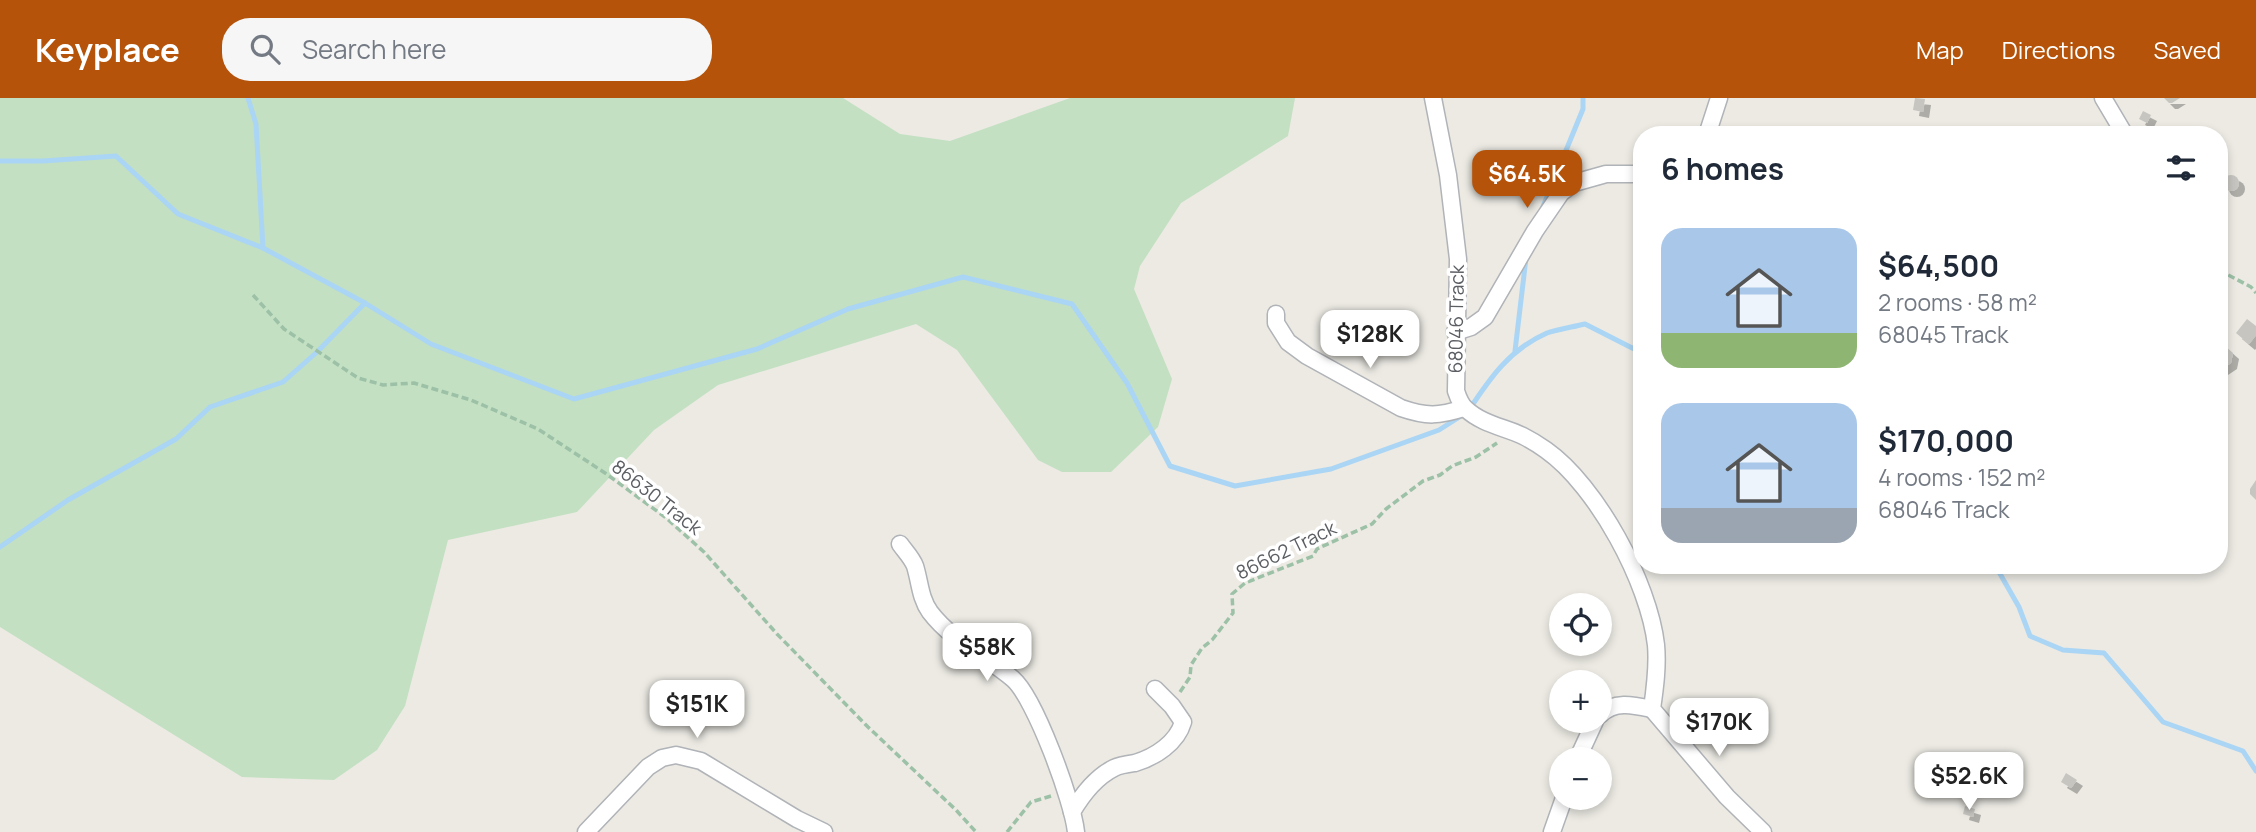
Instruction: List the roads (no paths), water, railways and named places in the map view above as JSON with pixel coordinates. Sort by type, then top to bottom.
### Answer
[{"type":"street","name":"68046 Track","points":[[1433,98],[1448,175],[1458,259],[1455,391],[1464,408]]},
{"type":"street","points":[[1710,126],[1718,98]]},
{"type":"street","points":[[2103,98],[2120,126]]},
{"type":"street","points":[[1455,332],[1471,327],[1485,317],[1535,231],[1561,193],[1574,183],[1606,174],[1633,174]]},
{"type":"street","points":[[1276,314],[1276,323],[1288,342],[1307,356],[1401,408],[1432,416],[1464,408],[1488,424],[1524,436],[1548,452],[1577,478],[1625,551],[1633,570]]},
{"type":"street","points":[[900,544],[914,563],[921,595],[928,610],[967,648],[1016,681],[1027,698],[1066,789],[1076,832]]},
{"type":"street","points":[[1635,574],[1654,630],[1656,663],[1652,709]]},
{"type":"street","points":[[1072,812],[1084,794],[1107,773],[1148,758],[1165,748],[1180,730],[1183,722],[1172,706],[1154,689]]},
{"type":"street","points":[[1612,706],[1620,704],[1652,709],[1727,796],[1763,832]]},
{"type":"street","points":[[586,832],[648,767],[662,758],[676,755],[701,761],[797,819],[824,832]]},
{"type":"street","points":[[1552,832],[1559,810]]},
{"type":"waterway","points":[[248,98],[256,124],[263,248]]},
{"type":"waterway","points":[[1542,209],[1583,109],[1583,98]]},
{"type":"waterway","points":[[0,161],[116,156],[178,214],[263,248],[365,303],[431,344],[574,399],[757,349],[848,309],[963,277],[1072,304],[1127,383],[1170,466],[1235,486],[1331,469],[1439,430],[1461,416]]},
{"type":"waterway","points":[[1515,351],[1526,258]]},
{"type":"waterway","points":[[0,547],[68,500],[176,439],[210,407],[283,382],[365,303]]},
{"type":"waterway","points":[[1469,410],[1502,365],[1522,347],[1547,333],[1585,324],[1633,348]]},
{"type":"waterway","points":[[2000,574],[2019,607],[2030,636],[2063,650],[2104,653],[2163,722],[2243,751],[2256,771]]}]
